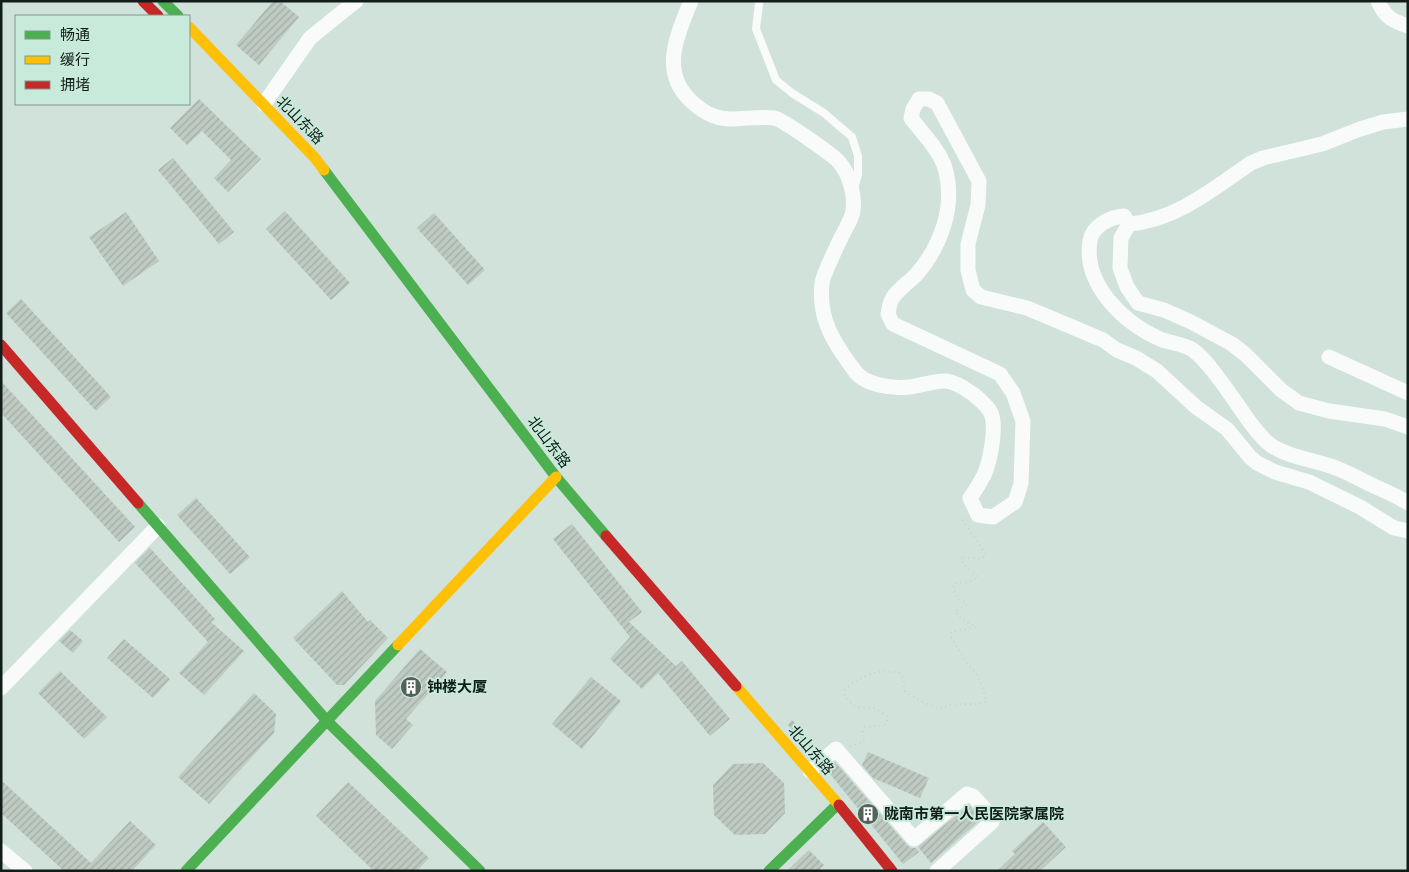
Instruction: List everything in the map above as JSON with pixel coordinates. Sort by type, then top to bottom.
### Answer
[{"type":"main road","points":[[143,1],[157,15]]},
{"type":"main road","points":[[163,1],[177,15]]},
{"type":"main road","name":"北山东路","points":[[190,28],[315,158],[553,485]]},
{"type":"main road","name":"北山东路","points":[[327,194],[369,243],[553,485],[810,771],[831,810],[892,871]]},
{"type":"main road","points":[[1,345],[327,722],[480,871]]},
{"type":"main road","points":[[186,871],[553,485]]},
{"type":"main road","points":[[567,508],[689,649]]},
{"type":"main road","points":[[769,871],[831,810]]},
{"type":"street","points":[[264,104],[310,38],[356,1]]},
{"type":"street","points":[[691,1],[673,56],[674,75],[683,93],[697,107],[714,117],[776,118],[794,128],[838,161],[847,175],[853,193],[853,213],[822,283],[822,302],[825,320],[833,341],[856,374],[872,383],[890,386],[908,387],[946,381],[964,388],[980,399],[991,413],[995,431],[985,474],[970,498],[978,515],[994,517],[1016,502],[1020,484],[1023,421],[1013,393],[1000,374],[893,324],[888,314],[893,296],[916,275],[937,243],[944,227],[948,208],[948,185],[944,167],[934,148],[911,118],[913,108],[919,100],[929,99],[937,103],[979,181],[978,205],[968,244],[968,270],[973,290],[982,297],[1027,308],[1103,340],[1116,350],[1136,358],[1157,372],[1196,407],[1227,429],[1257,463],[1275,472],[1309,482],[1360,507],[1394,528],[1408,530]]},
{"type":"street","points":[[1378,1],[1386,15],[1394,22],[1408,26]]},
{"type":"street","points":[[1129,224],[1147,222],[1185,208],[1251,163],[1263,158],[1322,144],[1382,122],[1408,119]]},
{"type":"street","points":[[1129,224],[1124,216],[1113,217],[1100,225],[1090,239],[1090,258],[1094,276],[1104,294],[1124,317],[1160,338],[1192,349],[1207,363],[1256,429],[1271,445],[1337,468],[1408,502]]},
{"type":"street","points":[[1129,224],[1121,238],[1120,268],[1127,287],[1138,303],[1164,310],[1232,344],[1299,403],[1329,411],[1385,419],[1408,427]]},
{"type":"street","points":[[1330,357],[1408,393]]},
{"type":"street","points":[[1,688],[158,526]]},
{"type":"street","points":[[810,771],[836,749],[914,839],[967,794],[973,796],[993,818],[992,822],[937,871]]},
{"type":"street","points":[[1,852],[25,871]]},
{"type":"lane","points":[[760,1],[756,29],[776,80],[792,93],[824,113],[852,137],[858,156],[858,175],[853,193]]},
{"type":"path","points":[[836,749],[863,742],[862,732],[864,727],[886,724],[888,717],[874,708],[851,705],[844,694],[845,689],[868,674],[885,670],[900,673],[903,678],[905,692],[932,706],[942,708],[948,705],[979,705],[986,702],[982,687],[972,668],[951,637],[951,632],[976,627],[960,618],[955,612],[967,604],[957,598],[953,588],[955,583],[968,582],[978,577],[960,558],[981,560],[986,555],[963,520],[978,515]]},
{"type":"building","points":[[273,1],[280,1],[299,17],[259,65],[236,45]]},
{"type":"building","points":[[199,99],[261,159],[228,192],[214,178],[231,160],[202,131],[187,145],[170,128]]},
{"type":"building","points":[[173,158],[234,232],[219,244],[158,170]]},
{"type":"building","points":[[285,211],[350,283],[331,300],[266,229]]},
{"type":"building","points":[[126,212],[159,261],[123,286],[89,237]]},
{"type":"building","points":[[434,213],[485,270],[468,285],[417,228]]},
{"type":"building","points":[[21,299],[111,397],[96,411],[6,313]]},
{"type":"building","points":[[1,381],[135,527],[119,542],[1,413]]},
{"type":"building","points":[[196,498],[250,557],[230,574],[177,515]]},
{"type":"building","points":[[572,524],[642,612],[629,622],[676,666],[682,661],[730,719],[710,736],[658,673],[642,689],[610,659],[630,637],[553,539]]},
{"type":"building","points":[[150,548],[215,619],[211,622],[244,651],[204,695],[179,673],[208,642],[135,563]]},
{"type":"building","points":[[342,591],[368,622],[370,620],[388,638],[344,685],[337,685],[293,638]]},
{"type":"building","points":[[70,630],[83,641],[73,653],[59,641]]},
{"type":"building","points":[[124,639],[170,679],[153,698],[107,658]]},
{"type":"building","name":"钟楼大厦","points":[[420,649],[447,672],[406,719],[413,725],[392,749],[376,735],[375,701]]},
{"type":"building","points":[[60,671],[107,717],[84,739],[38,693]]},
{"type":"building","points":[[591,677],[621,701],[582,749],[552,724]]},
{"type":"building","points":[[254,693],[276,714],[274,733],[209,804],[178,777]]},
{"type":"building","points":[[792,720],[819,750],[814,755],[788,725]]},
{"type":"building","points":[[868,752],[929,778],[920,798],[873,778],[862,765]]},
{"type":"building","points":[[835,762],[907,845],[911,848],[916,848],[919,852],[903,864],[826,769]]},
{"type":"building","points":[[763,763],[784,783],[785,813],[765,834],[735,835],[714,815],[713,785],[733,764]]},
{"type":"building","points":[[1,780],[91,863],[130,821],[156,845],[132,871],[64,871],[1,813]]},
{"type":"building","points":[[348,782],[429,858],[417,871],[374,871],[316,816]]},
{"type":"building","points":[[969,805],[981,819],[931,863],[918,847]]},
{"type":"building","points":[[1043,822],[1066,847],[1040,871],[997,871],[1015,854],[1012,851]]},
{"type":"building","points":[[809,850],[824,865],[818,871],[787,871]]},
{"type":"traffic: fast","points":[[163,1],[177,15]]},
{"type":"traffic: fast","points":[[324,170],[556,477],[606,536]]},
{"type":"traffic: fast","points":[[138,503],[327,721],[480,871]]},
{"type":"traffic: fast","points":[[186,871],[398,645]]},
{"type":"traffic: fast","points":[[769,871],[838,804]]},
{"type":"traffic: slow","points":[[190,28],[315,158],[324,170]]},
{"type":"traffic: slow","points":[[398,645],[556,477]]},
{"type":"traffic: slow","points":[[736,686],[839,805]]},
{"type":"traffic: jam","points":[[143,1],[157,15]]},
{"type":"traffic: jam","points":[[1,345],[138,503]]},
{"type":"traffic: jam","points":[[606,536],[736,686]]},
{"type":"traffic: jam","points":[[839,805],[892,871]]},
{"type":"place","name":"钟楼大厦","points":[[411,687]]},
{"type":"place","name":"陇南市第一人民医院家属院","points":[[868,814]]}]
